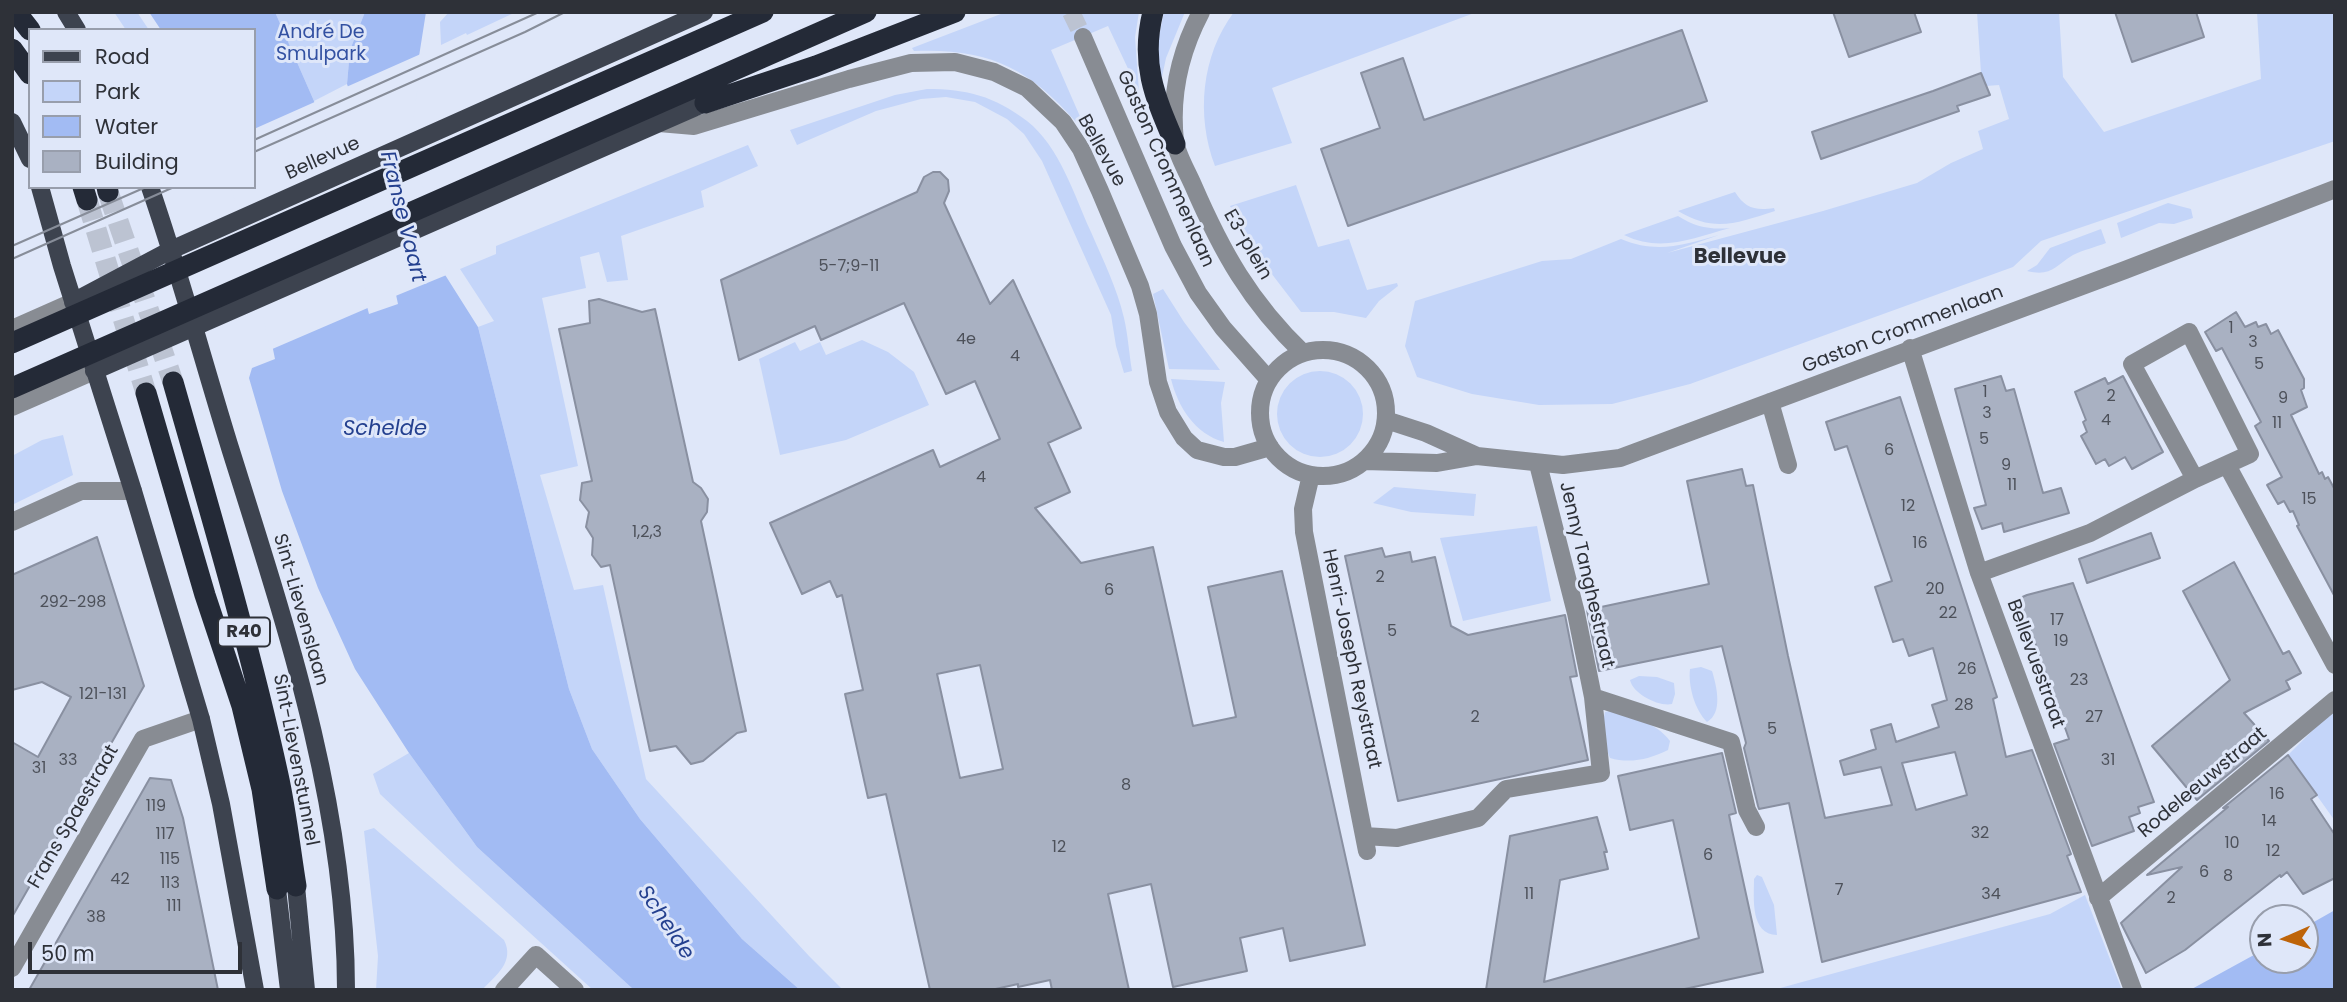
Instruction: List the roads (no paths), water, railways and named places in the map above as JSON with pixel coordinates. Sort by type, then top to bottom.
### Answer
[{"type":"highway","points":[[16,12],[28,28]]},
{"type":"highway","points":[[12,343],[763,12]]},
{"type":"highway","points":[[12,388],[866,12]]},
{"type":"highway","points":[[705,103],[816,66],[955,12]]},
{"type":"highway","points":[[1153,12],[1147,42],[1148,72],[1156,101],[1175,144]]},
{"type":"highway","points":[[12,49],[28,71]]},
{"type":"highway","name":"Sint-Lievenstunnel","points":[[173,382],[241,621],[279,779],[286,887]]},
{"type":"highway","name":"Sint-Lievenstunnel","points":[[146,393],[205,595],[242,706],[286,887]]},
{"type":"main road","points":[[66,12],[76,28]]},
{"type":"main road","points":[[669,28],[681,12]]},
{"type":"main road","name":"Bellevue","points":[[73,302],[210,232],[705,12]]},
{"type":"main road","points":[[94,371],[705,103],[728,66],[844,12]]},
{"type":"main road","points":[[14,128],[28,155]]},
{"type":"main road","points":[[41,189],[201,719],[221,804],[255,990]]},
{"type":"main road","name":"R40","points":[[151,189],[171,250]]},
{"type":"main road","name":"Sint-Lievenslaan","points":[[171,250],[291,651],[320,765],[340,883],[346,990]]},
{"type":"main road","name":"Sint-Lievenstunnel","points":[[286,887],[289,990]]},
{"type":"main road","name":"Sint-Lievenstunnel","points":[[286,887],[306,990]]},
{"type":"street","points":[[1175,144],[1175,93],[1180,61],[1201,12]]},
{"type":"street","name":"Gaston Crommenlaan","points":[[1083,37],[1174,246],[1198,293],[1223,328],[1269,380]]},
{"type":"street","name":"Bellevue","points":[[659,122],[694,126],[911,63],[955,62],[994,72],[1027,88],[1063,122],[1081,149],[1100,191],[1140,286],[1148,314],[1158,382],[1168,412],[1184,438],[1197,450],[1224,457],[1235,457],[1270,447]]},
{"type":"street","name":"E3-plein","points":[[1175,144],[1228,261],[1277,328],[1303,353]]},
{"type":"street","name":"Gaston Crommenlaan","points":[[1386,420],[1426,433],[1477,456],[1563,465],[1620,458],[2335,189]]},
{"type":"street","points":[[12,330],[73,302]]},
{"type":"street","points":[[1979,573],[2090,533],[2250,454],[2189,332],[2132,364],[2195,479]]},
{"type":"street","name":"Bellevuestraat","points":[[1910,348],[1979,573],[2133,990]]},
{"type":"street","points":[[1311,475],[1286,464],[1270,447],[1262,431],[1260,414],[1262,396],[1269,380],[1290,359],[1303,353],[1321,349],[1339,351],[1367,367],[1378,383],[1385,401],[1386,420],[1382,436],[1364,461]]},
{"type":"street","points":[[12,407],[94,371]]},
{"type":"street","points":[[1770,402],[1788,465]]},
{"type":"street","name":"Gaston Crommenlaan","points":[[1311,475],[1339,474],[1364,461],[1437,463],[1477,456]]},
{"type":"street","name":"Jenny Tanghestraat","points":[[1366,844],[1478,818],[1506,789],[1601,773],[1593,697],[1574,571],[1538,464]]},
{"type":"street","points":[[2227,465],[2335,665]]},
{"type":"street","name":"Henri-Joseph Reystraat","points":[[1311,475],[1303,509],[1304,532],[1366,844]]},
{"type":"street","points":[[12,522],[81,491],[133,491]]},
{"type":"street","name":"Jenny Tanghestraat","points":[[1593,697],[1731,742],[1747,810],[1756,827]]},
{"type":"street","name":"Rodeleeuwstraat","points":[[2098,898],[2335,700]]},
{"type":"street","name":"Frans Spaestraat","points":[[12,968],[143,740],[201,719]]},
{"type":"street","points":[[504,990],[536,955],[575,990]]},
{"type":"water","name":"Schelde","points":[[149,12],[275,12],[314,101],[369,314],[398,304],[358,116],[347,84],[350,50],[365,12],[426,12],[406,139],[442,270],[478,327],[569,689],[592,749],[640,819],[742,939],[800,990],[634,990],[477,847],[409,753],[355,669],[318,588],[282,491],[249,378],[252,368],[275,359],[256,266],[256,28],[160,28]]},
{"type":"water","points":[[2335,910],[2335,990],[2190,990],[2249,958],[2249,974],[2319,974],[2319,919]]},
{"type":"tunnel","points":[[1071,12],[1083,37]]},
{"type":"tunnel","points":[[108,192],[173,382]]},
{"type":"tunnel","points":[[87,200],[146,393]]},
{"type":"tram line","points":[[256,139],[539,12]]},
{"type":"tram line","points":[[256,151],[565,12]]},
{"type":"tram line","points":[[12,246],[141,189]]},
{"type":"tram line","points":[[12,259],[170,189]]},
{"type":"district","name":"Bellevue","points":[[1740,258]]},
{"type":"park label","name":"André De Smulpark","points":[[321,44]]},
{"type":"water label","name":"Franse Vaart","points":[[402,217]]}]
